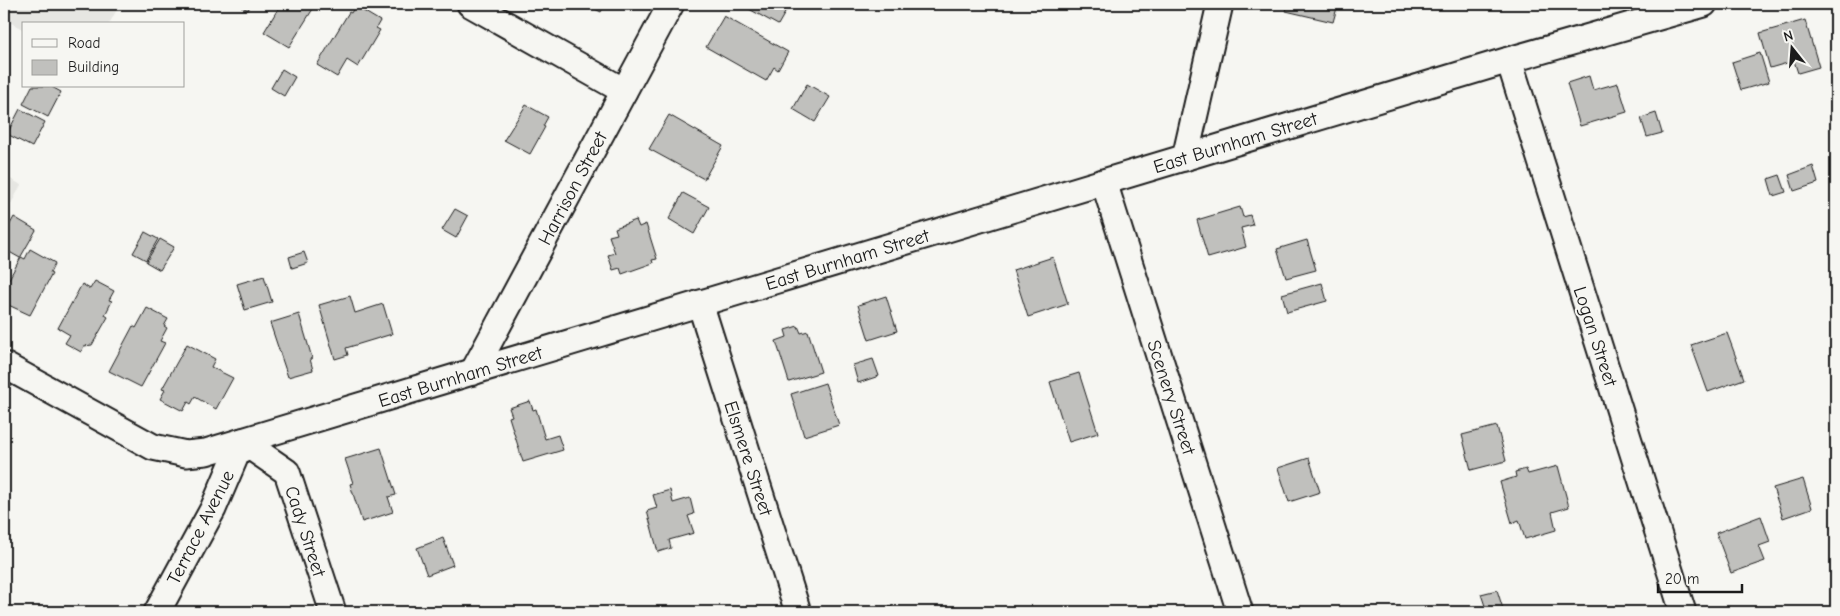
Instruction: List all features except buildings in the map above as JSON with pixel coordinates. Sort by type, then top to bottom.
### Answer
[{"type":"street","points":[[470,4],[624,90]]},
{"type":"street","name":"Harrison Street","points":[[473,372],[671,4]]},
{"type":"street","points":[[1185,158],[1220,4]]},
{"type":"street","name":"East Burnham Street","points":[[4,365],[135,438],[166,451],[195,454],[1509,60],[1704,4]]},
{"type":"street","name":"Logan Street","points":[[1509,60],[1683,612]]},
{"type":"street","name":"Scenery Street","points":[[1104,182],[1240,612]]},
{"type":"street","name":"Elsmere Street","points":[[700,303],[798,612]]},
{"type":"street","name":"Terrace Avenue","points":[[157,612],[213,509],[242,441]]},
{"type":"street","name":"Cady Street","points":[[242,441],[287,472],[333,612]]},
{"type":"shaded area","points":[[4,4],[120,4],[110,22],[22,22],[22,29],[4,19]]},
{"type":"shaded area","points":[[4,175],[21,185],[4,217]]}]
